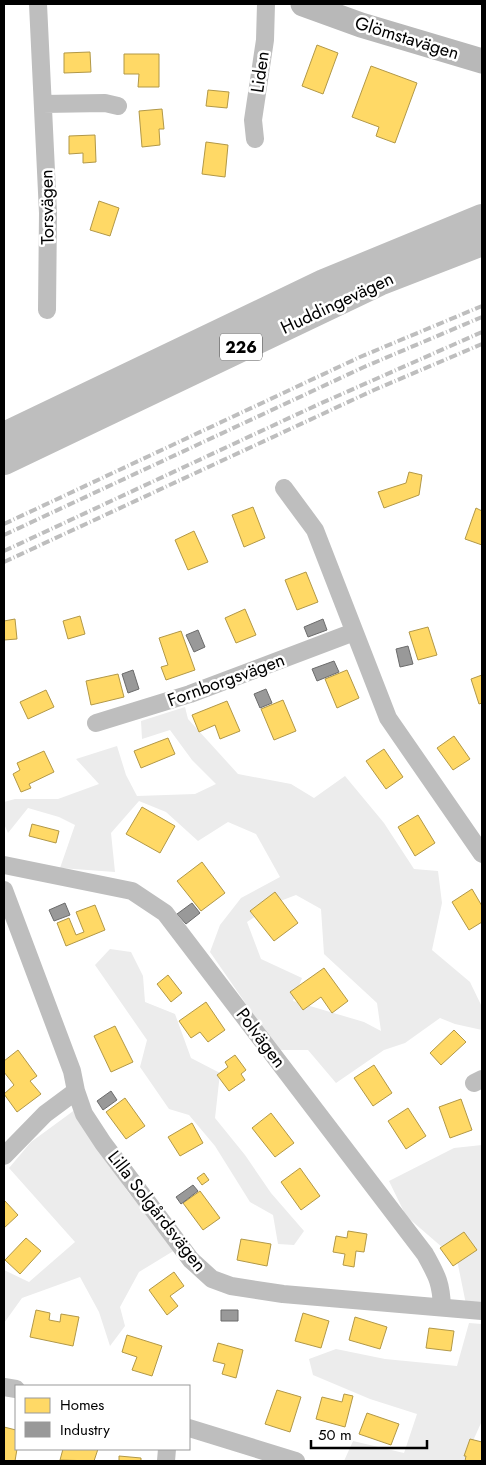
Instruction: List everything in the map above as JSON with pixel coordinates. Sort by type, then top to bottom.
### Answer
[{"type":"main road","name":"Glömstavägen","points":[[303,4],[482,61]]},
{"type":"main road","name":"Huddingevägen","points":[[4,436],[324,283],[482,218]]},
{"type":"main road","name":"Huddingevägen","points":[[4,461],[380,282],[482,242]]},
{"type":"street","name":"Torsvägen","points":[[38,4],[48,214],[47,310]]},
{"type":"street","name":"Liden","points":[[255,139],[253,120],[264,40],[266,4]]},
{"type":"street","points":[[43,104],[105,103],[118,106]]},
{"type":"street","points":[[284,488],[315,530],[388,718],[482,854]]},
{"type":"street","name":"Fornborgsvägen","points":[[96,723],[190,694],[354,632]]},
{"type":"street","name":"Polvägen","points":[[4,866],[132,891],[165,912],[425,1254],[439,1278],[442,1307]]},
{"type":"street","name":"Lilla Solgårdsvägen","points":[[4,890],[72,1071],[76,1091],[84,1114],[103,1143],[191,1260],[212,1279],[231,1286],[283,1294],[482,1311]]},
{"type":"street","points":[[4,1156],[45,1114],[76,1091]]},
{"type":"street","points":[[190,1428],[296,1461]]},
{"type":"shaded area","points":[[185,707],[188,719],[238,774],[291,784],[314,798],[345,776],[384,823],[414,869],[438,871],[442,903],[432,950],[470,982],[482,1007],[482,1030],[455,1024],[440,1018],[405,1043],[384,1050],[336,1083],[308,1050],[278,1050],[210,952],[220,925],[241,898],[280,877],[256,834],[228,822],[198,841],[166,812],[139,801],[111,833],[115,872],[60,868],[75,825],[59,817],[28,808],[8,833],[4,824],[4,802],[15,799],[58,799],[99,784],[76,759],[117,746],[126,775],[137,796],[195,794],[216,784],[192,760],[170,730],[142,739],[141,721]],"holes":[[[296,895],[321,909],[324,954],[377,1003],[381,1031],[364,1022],[293,1001],[302,978],[261,959],[247,922],[275,903]]]},
{"type":"shaded area","points":[[110,949],[131,952],[143,976],[145,1002],[175,1014],[191,1058],[220,1073],[215,1118],[245,1155],[271,1193],[304,1231],[294,1245],[278,1244],[273,1215],[250,1202],[215,1146],[189,1115],[169,1109],[140,1067],[147,1040],[95,965]]},
{"type":"shaded area","points":[[76,1109],[100,1151],[128,1192],[175,1250],[139,1272],[120,1307],[125,1326],[110,1346],[99,1312],[80,1277],[22,1298],[4,1323],[4,1270],[29,1282],[75,1242],[9,1168],[31,1142]]},
{"type":"shaded area","points":[[482,1145],[482,1308],[467,1309],[457,1260],[406,1216],[389,1181],[454,1148]]},
{"type":"shaded area","points":[[469,1323],[482,1324],[482,1423],[464,1461],[344,1461],[353,1441],[404,1453],[417,1414],[370,1399],[313,1375],[309,1359],[336,1349],[385,1359],[457,1366]]},
{"type":"building: Homes","points":[[317,45],[338,53],[323,94],[302,86]]},
{"type":"building: Homes","points":[[90,52],[91,72],[64,73],[64,53]]},
{"type":"building: Homes","points":[[124,54],[159,54],[159,87],[138,87],[139,74],[124,74]]},
{"type":"building: Homes","points":[[371,66],[417,83],[395,143],[376,136],[379,127],[352,117]]},
{"type":"building: Homes","points":[[208,90],[229,92],[227,108],[206,106]]},
{"type":"building: Homes","points":[[162,109],[164,129],[159,129],[160,145],[142,147],[139,111]]},
{"type":"building: Homes","points":[[95,135],[96,162],[83,163],[83,153],[69,154],[69,136]]},
{"type":"building: Homes","points":[[206,142],[228,145],[225,177],[202,174]]},
{"type":"building: Homes","points":[[99,201],[119,208],[110,236],[90,230]]},
{"type":"building: Homes","points":[[409,472],[422,475],[419,495],[384,508],[378,492],[406,483]]},
{"type":"building: Homes","points":[[253,507],[265,538],[244,547],[232,515]]},
{"type":"building: Homes","points":[[476,508],[482,511],[482,545],[465,539]]},
{"type":"building: Homes","points":[[194,531],[208,562],[188,570],[175,540]]},
{"type":"building: Homes","points":[[306,572],[318,602],[297,610],[285,580]]},
{"type":"building: Homes","points":[[245,609],[256,635],[236,643],[225,618]]},
{"type":"building: Homes","points":[[80,616],[85,634],[68,639],[63,621]]},
{"type":"building: Homes","points":[[15,619],[17,639],[4,640],[4,621]]},
{"type":"building: Homes","points":[[428,627],[437,655],[418,660],[409,632]]},
{"type":"building: Homes","points":[[181,631],[195,670],[166,680],[161,667],[168,665],[159,638]]},
{"type":"building: Homes","points":[[347,670],[359,698],[337,708],[325,679]]},
{"type":"building: Homes","points":[[118,674],[124,697],[91,705],[86,681]]},
{"type":"building: Homes","points":[[482,675],[482,703],[479,704],[471,679]]},
{"type":"building: Homes","points":[[46,690],[54,707],[28,719],[20,702]]},
{"type":"building: Homes","points":[[283,700],[296,731],[274,740],[261,709]]},
{"type":"building: Homes","points":[[227,701],[240,731],[220,739],[215,725],[199,732],[192,715]]},
{"type":"building: Homes","points":[[454,736],[470,759],[453,770],[437,748]]},
{"type":"building: Homes","points":[[168,738],[175,754],[141,768],[134,751]]},
{"type":"building: Homes","points":[[384,749],[403,777],[386,789],[366,761]]},
{"type":"building: Homes","points":[[44,751],[54,772],[29,784],[31,788],[21,792],[13,774],[20,770],[17,763]]},
{"type":"building: Homes","points":[[142,807],[175,826],[160,853],[126,834]]},
{"type":"building: Homes","points":[[418,815],[435,843],[415,856],[398,827]]},
{"type":"building: Homes","points":[[32,824],[59,831],[56,843],[29,836]]},
{"type":"building: Homes","points":[[202,862],[225,893],[201,911],[177,881]]},
{"type":"building: Homes","points":[[472,889],[482,906],[482,922],[469,930],[452,902]]},
{"type":"building: Homes","points":[[275,892],[298,923],[274,941],[250,911]]},
{"type":"building: Homes","points":[[95,905],[105,930],[66,946],[57,923],[69,918],[76,935],[84,932],[76,912]]},
{"type":"building: Homes","points":[[324,968],[348,1001],[332,1013],[321,997],[303,1010],[290,992]]},
{"type":"building: Homes","points":[[168,975],[182,993],[171,1002],[157,984]]},
{"type":"building: Homes","points":[[206,1002],[225,1030],[208,1042],[200,1032],[191,1038],[179,1021]]},
{"type":"building: Homes","points":[[115,1026],[133,1062],[111,1072],[94,1036]]},
{"type":"building: Homes","points":[[454,1030],[466,1042],[441,1065],[430,1053]]},
{"type":"building: Homes","points":[[18,1050],[37,1076],[30,1081],[41,1094],[17,1112],[4,1094],[14,1085],[4,1072],[4,1061]]},
{"type":"building: Homes","points":[[235,1055],[246,1070],[241,1074],[245,1080],[229,1091],[217,1075],[228,1067],[225,1062]]},
{"type":"building: Homes","points":[[374,1065],[392,1093],[373,1106],[354,1078]]},
{"type":"building: Homes","points":[[125,1098],[145,1126],[126,1139],[106,1112]]},
{"type":"building: Homes","points":[[461,1099],[472,1130],[450,1138],[439,1107]]},
{"type":"building: Homes","points":[[408,1108],[426,1136],[406,1149],[388,1121]]},
{"type":"building: Homes","points":[[271,1113],[294,1143],[275,1157],[252,1128]]},
{"type":"building: Homes","points":[[192,1123],[203,1143],[180,1156],[168,1137]]},
{"type":"building: Homes","points":[[300,1168],[320,1196],[301,1210],[281,1182]]},
{"type":"building: Homes","points":[[204,1173],[209,1180],[202,1185],[197,1178]]},
{"type":"building: Homes","points":[[200,1191],[220,1218],[203,1230],[183,1203]]},
{"type":"building: Homes","points":[[4,1202],[18,1215],[4,1228]]},
{"type":"building: Homes","points":[[348,1231],[367,1234],[364,1252],[356,1251],[354,1267],[343,1265],[345,1254],[333,1252],[336,1236],[347,1238]]},
{"type":"building: Homes","points":[[464,1232],[477,1250],[453,1266],[440,1248]]},
{"type":"building: Homes","points":[[26,1238],[41,1251],[20,1274],[5,1260]]},
{"type":"building: Homes","points":[[241,1239],[271,1244],[267,1266],[237,1260]]},
{"type":"building: Homes","points":[[174,1272],[184,1286],[170,1296],[178,1306],[167,1315],[149,1290]]},
{"type":"building: Homes","points":[[36,1310],[50,1313],[49,1320],[60,1322],[61,1314],[79,1317],[73,1346],[30,1337]]},
{"type":"building: Homes","points":[[303,1313],[329,1321],[321,1348],[295,1341]]},
{"type":"building: Homes","points":[[355,1317],[387,1327],[380,1349],[349,1340]]},
{"type":"building: Homes","points":[[429,1328],[454,1331],[451,1351],[426,1348]]},
{"type":"building: Homes","points":[[127,1335],[162,1346],[152,1376],[132,1370],[137,1357],[122,1352]]},
{"type":"building: Homes","points":[[218,1343],[243,1350],[236,1378],[222,1374],[225,1364],[213,1361]]},
{"type":"building: Homes","points":[[277,1390],[301,1397],[290,1432],[265,1424]]},
{"type":"building: Homes","points":[[344,1394],[353,1396],[345,1427],[316,1419],[322,1397],[342,1402]]},
{"type":"building: Homes","points":[[367,1413],[399,1424],[391,1445],[359,1434]]},
{"type":"building: Homes","points":[[4,1427],[15,1430],[15,1450],[17,1450],[15,1461],[4,1461]]},
{"type":"building: Homes","points":[[470,1439],[482,1442],[482,1461],[465,1461],[466,1456],[464,1456]]},
{"type":"building: Homes","points":[[63,1450],[98,1450],[94,1461],[60,1460]]},
{"type":"building: Homes","points":[[119,1456],[141,1458],[141,1461],[119,1461]]},
{"type":"building: Industry","points":[[323,619],[327,630],[308,637],[304,627]]},
{"type":"building: Industry","points":[[198,630],[205,647],[194,652],[186,635]]},
{"type":"building: Industry","points":[[408,646],[413,664],[400,667],[396,649]]},
{"type":"building: Industry","points":[[334,661],[339,672],[317,681],[312,669]]},
{"type":"building: Industry","points":[[133,670],[139,689],[128,693],[122,674]]},
{"type":"building: Industry","points":[[266,689],[272,703],[260,708],[254,694]]},
{"type":"building: Industry","points":[[65,903],[70,915],[54,921],[49,910]]},
{"type":"building: Industry","points":[[192,903],[200,913],[186,924],[177,914]]},
{"type":"building: Industry","points":[[111,1091],[117,1100],[103,1110],[97,1101]]},
{"type":"building: Industry","points":[[193,1185],[198,1191],[181,1204],[176,1197]]},
{"type":"building: Industry","points":[[221,1310],[238,1310],[238,1321],[221,1321]]},
{"type":"railway","points":[[4,524],[360,357],[482,306]]},
{"type":"railway","points":[[4,535],[364,367],[482,317]]},
{"type":"railway","points":[[4,551],[317,405],[482,332]]},
{"type":"railway","points":[[4,562],[374,390],[482,344]]}]
